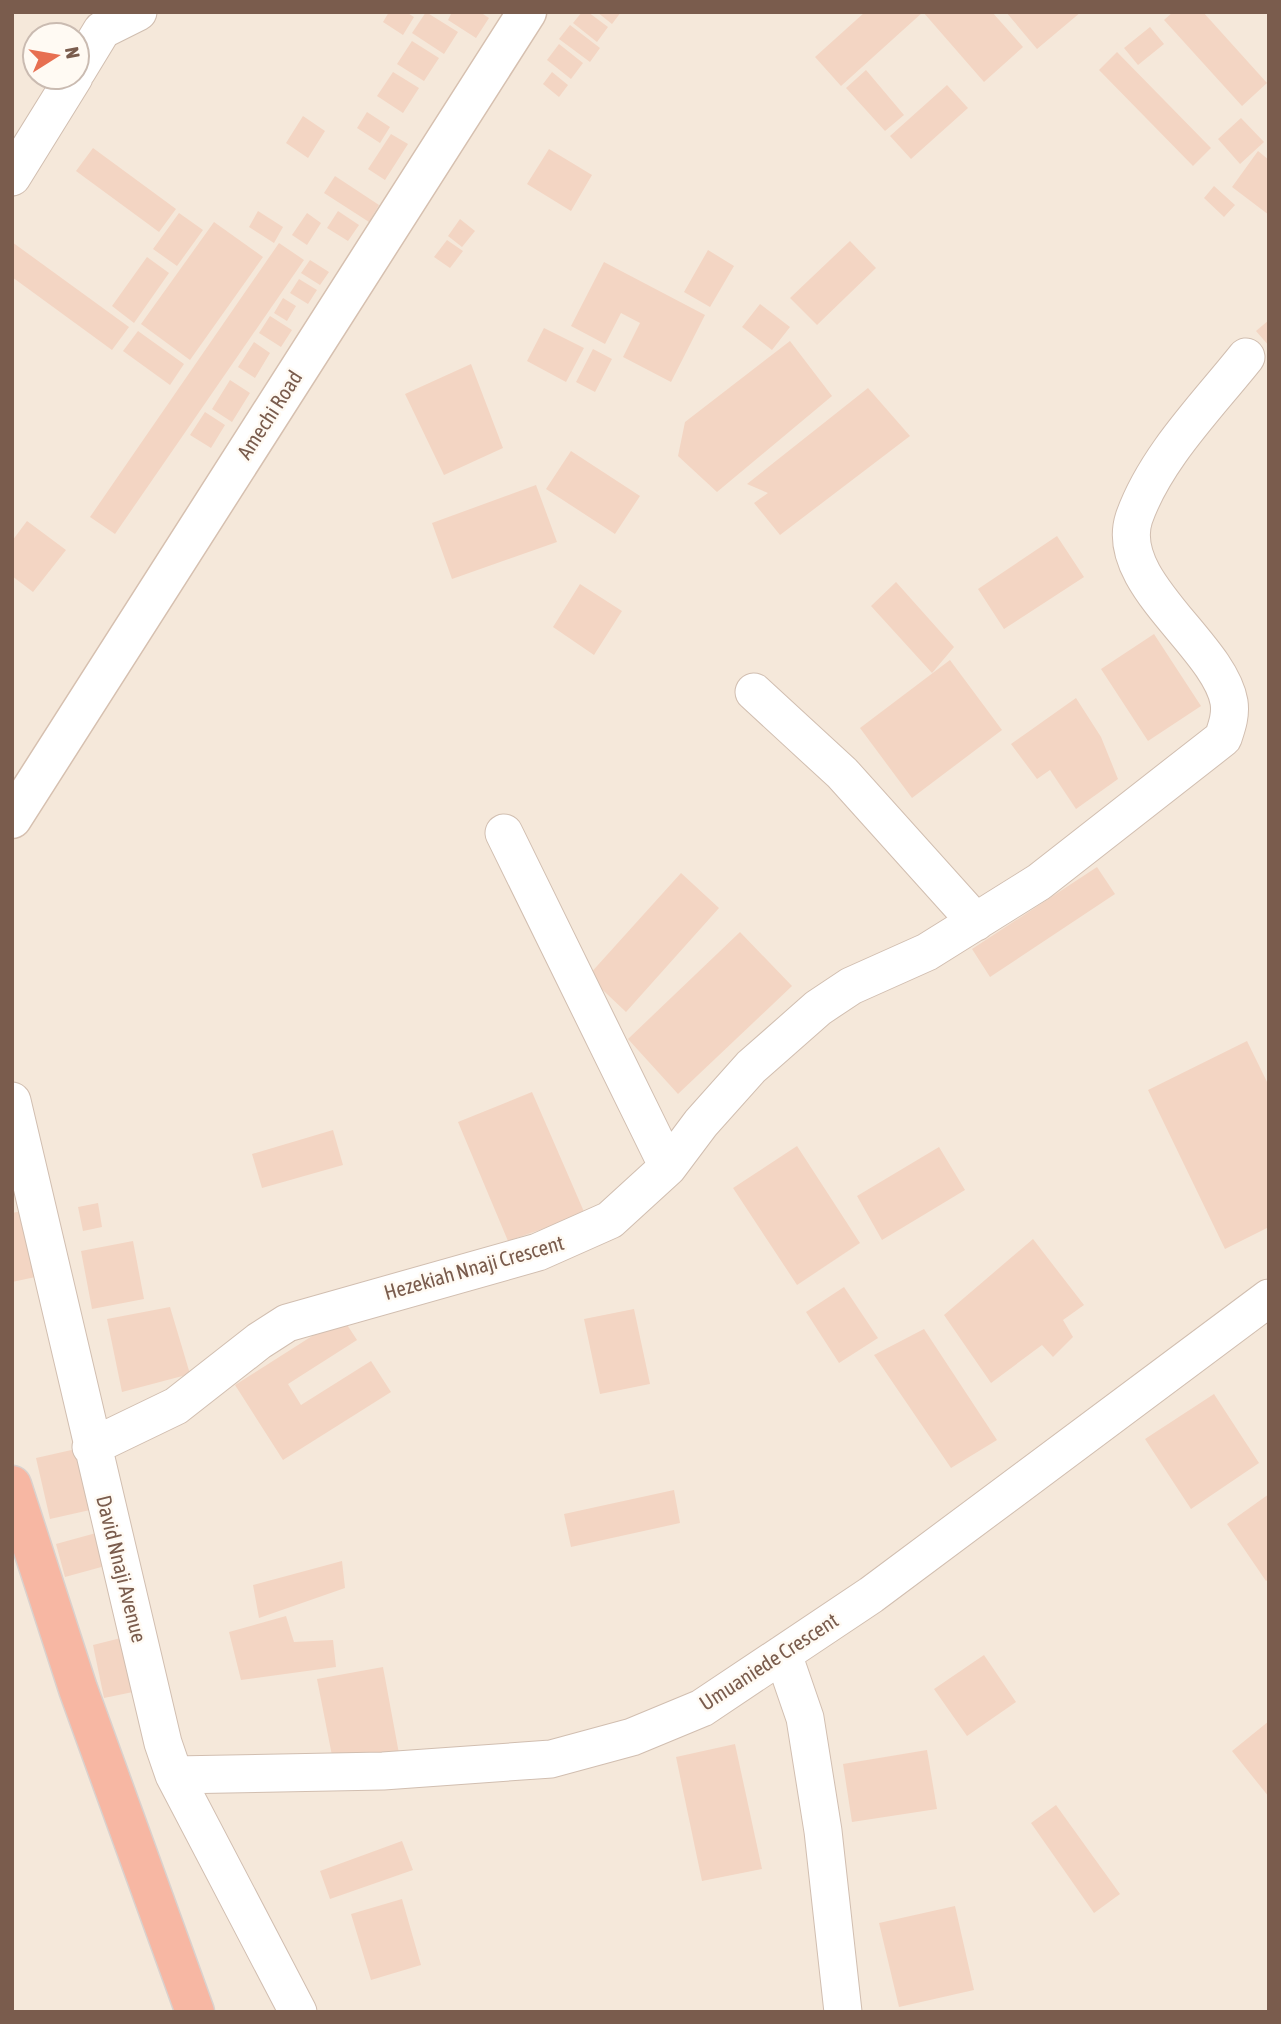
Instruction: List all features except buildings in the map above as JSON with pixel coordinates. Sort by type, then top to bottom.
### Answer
[{"type":"highway","points":[[12,1485],[78,1689],[195,2012]]},
{"type":"main road","name":"Amechi Road","points":[[12,819],[527,12]]},
{"type":"street","points":[[93,21],[138,12]]},
{"type":"street","points":[[12,177],[65,91]]},
{"type":"street","name":"Hezekiah Nnaji Crescent","points":[[92,1447],[176,1406],[259,1340],[286,1324],[538,1252],[610,1220],[668,1167],[701,1123],[751,1067],[818,1008],[851,986],[902,966],[1039,881],[1223,738],[1229,711],[1223,682],[1152,586],[1137,559],[1132,538],[1133,520],[1151,482],[1246,357]]},
{"type":"street","points":[[754,692],[842,773],[976,922]]},
{"type":"street","points":[[504,833],[668,1167]]},
{"type":"street","name":"David Nnaji Avenue","points":[[12,1101],[59,1291],[92,1447],[155,1710],[174,1775],[298,2012]]},
{"type":"street","name":"Umuaniede Crescent","points":[[174,1775],[383,1771],[551,1759],[632,1737],[702,1708],[871,1595],[1269,1298]]},
{"type":"street","points":[[783,1654],[805,1718],[823,1831],[843,2012]]},
{"type":"shaded area","points":[[12,12],[1269,12],[1269,2012],[12,2012]]}]
